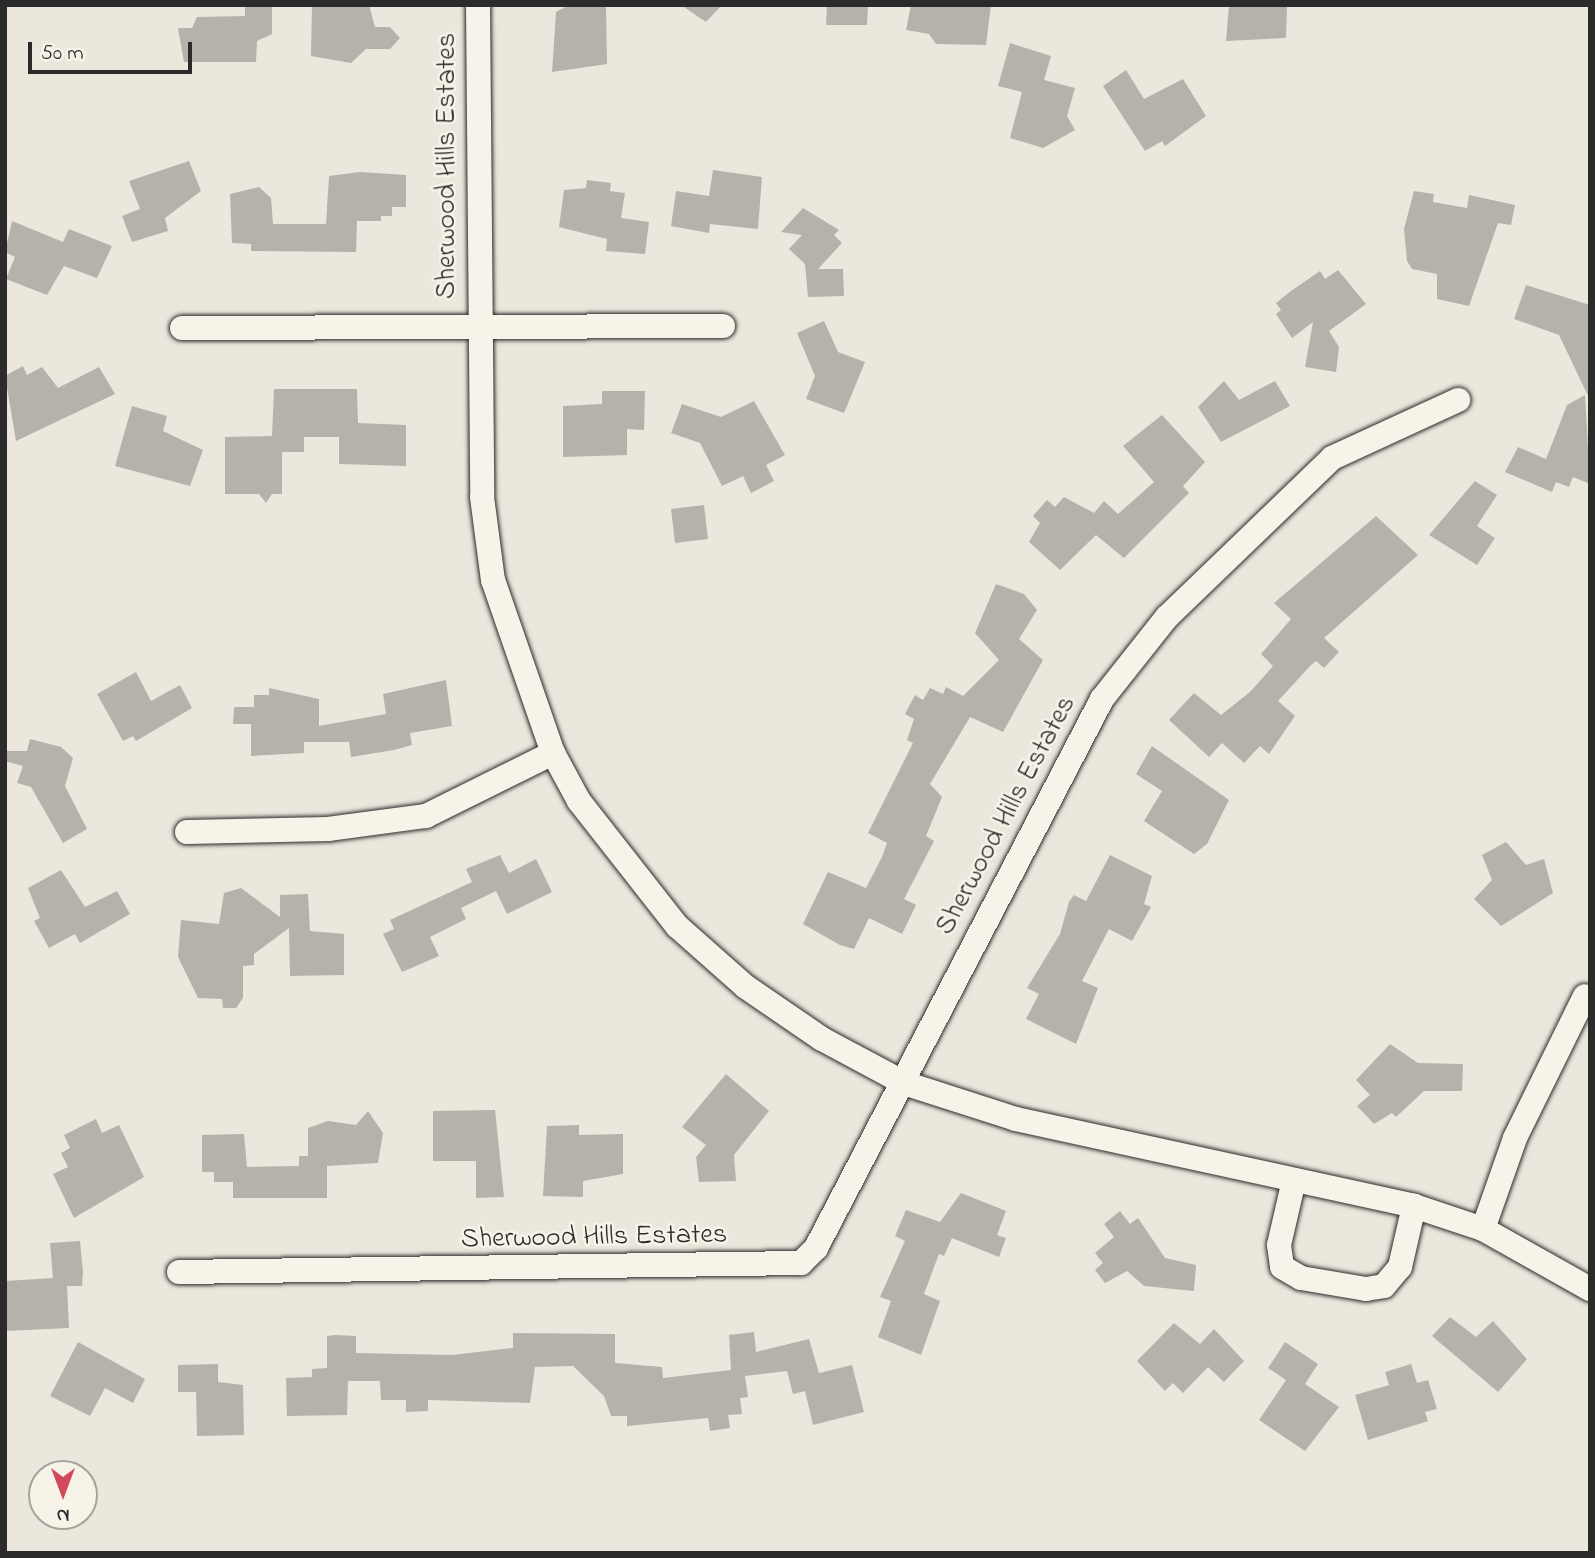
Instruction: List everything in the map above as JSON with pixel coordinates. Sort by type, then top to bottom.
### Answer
[{"type":"street","name":"Sherwood Hills Estates","points":[[478,5],[477,327],[482,497],[493,580],[553,753],[579,801],[677,926],[746,987],[822,1039],[904,1083],[1016,1119],[1414,1206],[1483,1230],[1590,1289]]},
{"type":"street","name":"Sherwood Hills Estates","points":[[182,328],[723,327]]},
{"type":"street","name":"Sherwood Hills Estates","points":[[179,1272],[801,1263],[816,1248],[904,1083],[1071,749],[1167,617],[1332,458],[1458,400]]},
{"type":"street","points":[[187,832],[328,829],[426,816],[553,753]]},
{"type":"street","points":[[1483,1230],[1516,1138],[1585,996]]},
{"type":"street","points":[[1294,1180],[1279,1245],[1282,1267],[1301,1278],[1366,1289],[1384,1286],[1400,1267],[1414,1206]]},
{"type":"building","points":[[245,5],[272,5],[272,34],[257,41],[256,62],[184,62],[178,28],[192,28],[197,17],[245,16]]},
{"type":"building","points":[[312,5],[369,5],[375,27],[390,27],[400,38],[390,49],[366,49],[351,63],[311,56]]},
{"type":"building","points":[[569,5],[606,5],[607,64],[552,72],[556,12]]},
{"type":"building","points":[[681,5],[722,5],[706,22]]},
{"type":"building","points":[[827,5],[868,5],[867,25],[826,25]]},
{"type":"building","points":[[911,5],[991,5],[986,45],[936,44],[929,34],[906,30]]},
{"type":"building","points":[[1229,5],[1287,5],[1286,38],[1226,41]]},
{"type":"building","points":[[1010,43],[1051,56],[1044,80],[1075,88],[1067,116],[1075,130],[1043,148],[1010,138],[1022,92],[998,86]]},
{"type":"building","points":[[1126,70],[1144,99],[1183,79],[1206,116],[1165,146],[1162,141],[1145,151],[1103,86]]},
{"type":"building","points":[[189,161],[201,191],[165,218],[168,231],[132,242],[122,216],[140,209],[129,181]]},
{"type":"building","points":[[713,170],[762,177],[758,229],[710,224],[709,233],[671,226],[676,191],[709,196]]},
{"type":"building","points":[[360,172],[406,175],[406,207],[392,207],[392,216],[381,216],[381,221],[357,221],[356,252],[251,251],[251,244],[232,243],[230,194],[259,187],[271,198],[273,224],[326,224],[329,176]]},
{"type":"building","points":[[587,180],[611,183],[610,191],[625,193],[621,218],[649,222],[645,254],[606,251],[607,239],[559,227],[564,190],[586,188]]},
{"type":"building","points":[[1414,191],[1434,194],[1433,202],[1467,208],[1469,195],[1515,205],[1511,225],[1498,223],[1469,306],[1437,299],[1437,274],[1412,269],[1407,261],[1404,229]]},
{"type":"building","points":[[803,208],[839,230],[834,235],[842,243],[818,269],[843,269],[844,296],[808,297],[805,264],[789,249],[802,235],[781,232]]},
{"type":"building","points":[[12,221],[63,242],[69,229],[112,246],[97,278],[64,266],[47,295],[6,279],[15,257],[5,252]]},
{"type":"building","points":[[1338,270],[1366,304],[1329,331],[1339,347],[1336,372],[1305,367],[1313,322],[1292,338],[1276,314],[1281,310],[1276,303],[1320,271],[1325,279]]},
{"type":"building","points":[[1526,285],[1590,305],[1590,400],[1559,335],[1514,319]]},
{"type":"building","points":[[824,321],[838,352],[865,362],[844,413],[806,399],[815,376],[797,333]]},
{"type":"building","points":[[23,366],[27,375],[42,367],[58,388],[99,367],[115,394],[16,441],[5,376]]},
{"type":"building","points":[[1224,381],[1239,400],[1275,381],[1290,406],[1221,442],[1198,407]]},
{"type":"building","points":[[274,389],[357,389],[358,423],[406,425],[406,466],[339,464],[339,437],[304,437],[304,452],[282,452],[282,494],[272,494],[266,503],[259,494],[225,494],[225,437],[272,436]]},
{"type":"building","points":[[602,391],[645,391],[644,430],[627,429],[627,455],[563,457],[563,406],[602,404]]},
{"type":"building","points":[[1585,395],[1590,484],[1573,477],[1569,487],[1556,482],[1552,492],[1505,472],[1518,447],[1546,459],[1567,405]]},
{"type":"building","points":[[754,401],[785,455],[766,465],[774,481],[751,493],[743,476],[722,486],[700,443],[671,433],[682,404],[721,417]]},
{"type":"building","points":[[132,406],[167,416],[163,431],[203,450],[190,486],[115,466]]},
{"type":"building","points":[[1162,415],[1205,462],[1183,486],[1189,493],[1124,558],[1096,535],[1060,570],[1029,542],[1040,523],[1033,516],[1047,500],[1055,507],[1064,497],[1094,513],[1104,501],[1118,514],[1154,482],[1123,446]]},
{"type":"building","points":[[1475,481],[1497,495],[1477,526],[1495,538],[1477,565],[1429,535]]},
{"type":"building","points":[[704,505],[708,539],[675,543],[671,509]]},
{"type":"building","points":[[1376,516],[1418,555],[1324,638],[1339,652],[1324,668],[1316,661],[1311,665],[1278,701],[1295,716],[1269,754],[1260,746],[1244,763],[1222,743],[1209,757],[1169,720],[1194,693],[1221,715],[1250,692],[1273,666],[1261,654],[1291,619],[1274,603]]},
{"type":"building","points":[[996,584],[1024,594],[1037,610],[1019,639],[1043,660],[1003,732],[970,717],[930,784],[942,797],[926,836],[934,841],[904,899],[916,905],[902,934],[869,918],[854,949],[840,945],[803,924],[828,872],[866,888],[882,857],[887,843],[868,833],[913,743],[907,740],[914,719],[905,714],[915,695],[923,700],[930,688],[943,694],[946,687],[963,696],[999,660],[975,633]]},
{"type":"building","points":[[136,672],[151,701],[180,685],[192,708],[136,741],[133,736],[123,741],[97,694]]},
{"type":"building","points":[[446,680],[452,726],[410,733],[412,745],[394,750],[351,757],[349,742],[304,742],[304,753],[251,756],[251,724],[233,724],[234,707],[254,707],[254,695],[269,695],[269,688],[319,699],[319,726],[386,714],[383,694]]},
{"type":"building","points":[[30,739],[61,747],[73,758],[65,786],[87,829],[63,843],[31,787],[17,783],[23,766],[5,761],[5,751],[27,751]]},
{"type":"building","points":[[1152,746],[1229,800],[1207,844],[1194,854],[1144,821],[1162,791],[1136,774]]},
{"type":"building","points":[[1506,842],[1526,865],[1544,859],[1553,893],[1501,926],[1474,899],[1492,880],[1482,855]]},
{"type":"building","points":[[500,855],[509,873],[536,859],[552,892],[507,914],[496,891],[461,908],[466,919],[430,937],[439,956],[402,972],[383,934],[394,929],[390,920],[472,882],[466,869]]},
{"type":"building","points":[[1110,855],[1152,876],[1144,904],[1151,907],[1132,941],[1109,929],[1082,981],[1098,988],[1076,1044],[1026,1019],[1039,994],[1027,988],[1060,934],[1069,902],[1074,895],[1086,901]]},
{"type":"building","points":[[61,870],[85,907],[117,891],[130,914],[80,943],[75,934],[49,948],[34,921],[40,918],[28,888]]},
{"type":"building","points":[[241,888],[280,917],[280,895],[308,894],[310,931],[344,934],[344,975],[290,976],[289,928],[254,954],[254,965],[243,966],[243,998],[236,1008],[223,1008],[222,999],[198,998],[178,957],[181,920],[219,924],[224,893]]},
{"type":"building","points":[[1390,1044],[1418,1063],[1463,1064],[1462,1091],[1424,1091],[1396,1117],[1392,1113],[1374,1124],[1357,1106],[1370,1095],[1356,1080]]},
{"type":"building","points":[[726,1074],[769,1111],[734,1155],[736,1181],[699,1182],[696,1157],[706,1145],[682,1127]]},
{"type":"building","points":[[495,1110],[504,1197],[476,1198],[476,1161],[433,1161],[433,1111]]},
{"type":"building","points":[[368,1111],[383,1133],[378,1163],[327,1166],[327,1198],[233,1198],[233,1182],[214,1182],[214,1172],[202,1172],[202,1135],[244,1134],[247,1167],[299,1166],[299,1156],[308,1156],[308,1128],[328,1121],[356,1125]]},
{"type":"building","points":[[96,1119],[102,1133],[119,1125],[144,1177],[74,1218],[53,1174],[68,1167],[61,1153],[70,1148],[64,1135]]},
{"type":"building","points":[[579,1125],[579,1135],[623,1134],[623,1174],[583,1181],[583,1197],[543,1196],[547,1126]]},
{"type":"building","points":[[961,1193],[1006,1211],[997,1235],[1006,1238],[999,1257],[952,1238],[944,1256],[939,1254],[924,1294],[940,1301],[921,1355],[878,1337],[891,1301],[880,1297],[905,1241],[895,1236],[906,1210],[940,1222]]},
{"type":"building","points":[[1120,1211],[1130,1224],[1138,1218],[1165,1258],[1196,1265],[1194,1291],[1144,1286],[1127,1271],[1105,1283],[1095,1270],[1103,1263],[1095,1253],[1114,1237],[1104,1224]]},
{"type":"building","points":[[80,1241],[82,1286],[67,1286],[69,1328],[5,1331],[5,1281],[53,1278],[50,1243]]},
{"type":"building","points":[[1450,1317],[1476,1337],[1493,1321],[1527,1359],[1498,1392],[1432,1336]]},
{"type":"building","points":[[1174,1323],[1200,1344],[1214,1329],[1244,1361],[1224,1382],[1208,1367],[1183,1393],[1173,1383],[1165,1391],[1137,1361]]},
{"type":"building","points":[[754,1332],[756,1352],[809,1339],[819,1373],[852,1365],[864,1412],[813,1425],[805,1391],[793,1394],[787,1371],[745,1376],[748,1397],[740,1398],[742,1414],[728,1415],[730,1428],[710,1431],[708,1418],[627,1426],[627,1416],[611,1416],[604,1396],[573,1366],[535,1367],[530,1403],[428,1400],[428,1411],[406,1412],[406,1400],[381,1400],[380,1381],[348,1381],[347,1415],[287,1416],[286,1378],[312,1377],[312,1369],[327,1368],[327,1336],[356,1336],[356,1353],[452,1355],[513,1348],[513,1333],[615,1334],[615,1363],[662,1367],[663,1378],[731,1370],[729,1335]]},
{"type":"building","points":[[78,1342],[145,1379],[133,1403],[105,1388],[90,1416],[50,1396]]},
{"type":"building","points":[[1285,1342],[1318,1364],[1305,1384],[1339,1407],[1305,1451],[1259,1420],[1286,1380],[1268,1368]]},
{"type":"building","points":[[218,1364],[218,1382],[243,1385],[244,1435],[197,1436],[196,1392],[178,1392],[178,1365]]},
{"type":"building","points":[[1411,1364],[1417,1383],[1428,1380],[1437,1409],[1425,1412],[1428,1421],[1368,1440],[1355,1395],[1389,1385],[1385,1372]]}]
